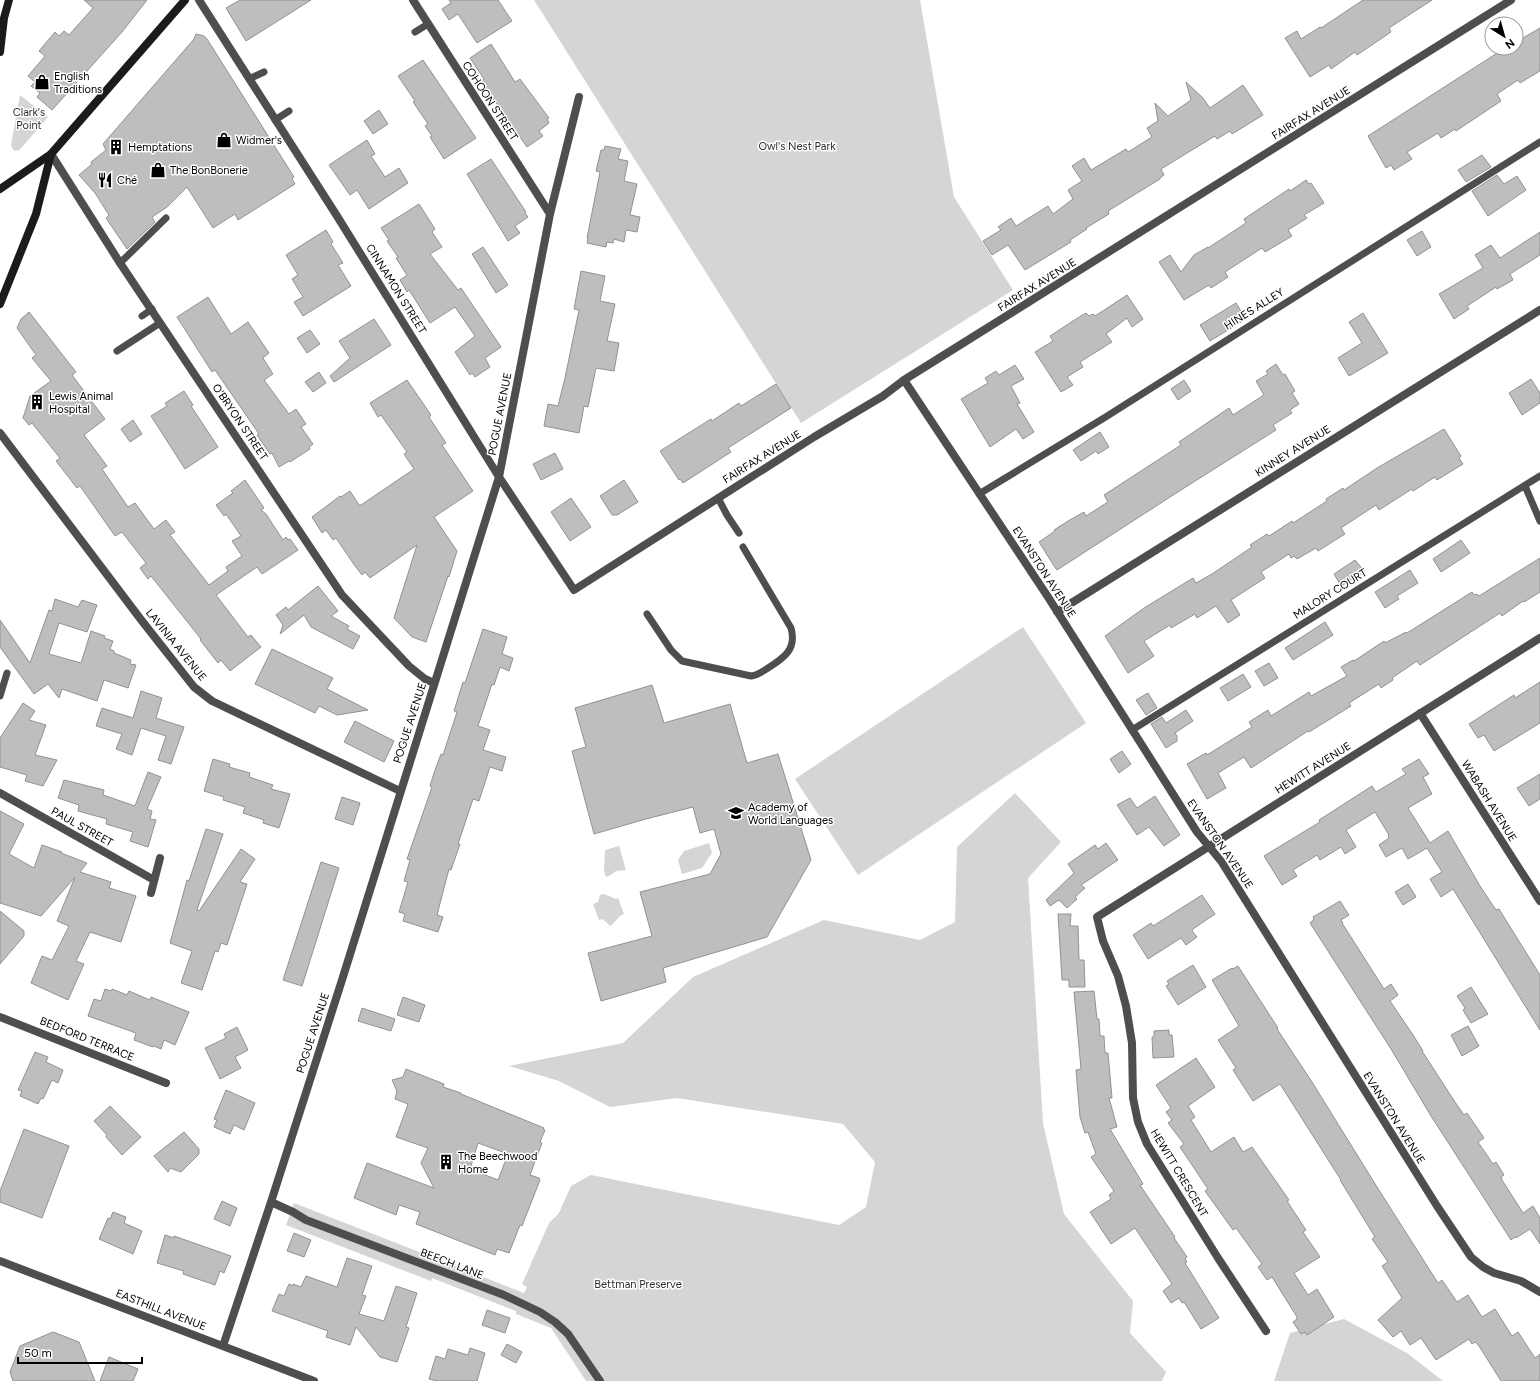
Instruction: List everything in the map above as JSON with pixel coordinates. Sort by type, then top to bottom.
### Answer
[{"type":"main road","points":[[0,52],[4,18],[9,0]]},
{"type":"main road","points":[[0,189],[51,154],[185,0]]},
{"type":"main road","points":[[0,304],[36,214],[51,154]]},
{"type":"street","name":"CINNAMON STREET","points":[[199,0],[337,216],[470,428],[499,477],[574,590]]},
{"type":"street","name":"COHOON STREET","points":[[412,0],[550,214]]},
{"type":"street","name":"FAIRFAX AVENUE","points":[[574,590],[718,498],[883,396],[904,380],[1511,0]]},
{"type":"street","name":"POGUE AVENUE","points":[[223,1346],[271,1202],[499,477],[550,214],[580,98]]},
{"type":"street","name":"O’BRYON STREET","points":[[51,154],[120,263],[342,595],[409,666],[425,679],[434,683]]},
{"type":"street","name":"KINNEY AVENUE","points":[[1057,612],[1540,310]]},
{"type":"street","name":"EVANSTON AVENUE","points":[[904,380],[1057,612],[1197,832],[1226,867],[1437,1206],[1471,1257],[1483,1267],[1494,1273],[1521,1281],[1540,1292]]},
{"type":"street","name":"LAVINIA AVENUE","points":[[0,433],[142,621],[194,687],[212,701],[400,791]]},
{"type":"street","name":"HEWITT AVENUE","points":[[1097,917],[1540,638]]},
{"type":"street","name":"WABASH AVENUE","points":[[1420,713],[1540,901]]},
{"type":"street","name":"PAUL STREET","points":[[0,793],[154,880]]},
{"type":"street","points":[[151,893],[160,858]]},
{"type":"street","name":"HEWITT CRESCENT","points":[[1097,917],[1103,941],[1118,976],[1126,1006],[1132,1044],[1133,1098],[1138,1122],[1147,1144],[1218,1258],[1266,1331]]},
{"type":"street","name":"BEDFORD TERRACE","points":[[0,1016],[166,1083]]},
{"type":"street","name":"BEECH LANE","points":[[271,1202],[306,1220],[504,1295],[540,1312],[555,1322],[568,1334],[600,1381]]},
{"type":"street","name":"EASTHILL AVENUE","points":[[0,1261],[314,1381]]},
{"type":"lane","points":[[415,32],[428,24]]},
{"type":"lane","points":[[249,79],[264,72]]},
{"type":"lane","points":[[275,120],[289,111]]},
{"type":"lane","name":"HINES ALLEY","points":[[979,494],[1097,422],[1540,142]]},
{"type":"lane","points":[[120,263],[166,218]]},
{"type":"lane","points":[[142,316],[152,310]]},
{"type":"lane","points":[[117,351],[160,323]]},
{"type":"lane","name":"MALORY COURT","points":[[1132,730],[1540,476]]},
{"type":"lane","points":[[1525,486],[1540,521]]},
{"type":"lane","points":[[718,498],[739,533]]},
{"type":"lane","points":[[647,614],[671,650],[682,660],[756,676],[784,658],[791,647],[794,637],[791,628],[743,547]]},
{"type":"lane","points":[[0,696],[7,673]]},
{"type":"green space","name":"Owl's Nest Park","points":[[534,0],[920,0],[954,197],[1013,290],[801,423]]},
{"type":"green space","name":"Clark's Point","points":[[20,95],[48,117],[23,146],[19,150],[15,151],[11,145]]},
{"type":"green space","points":[[1023,627],[1086,723],[858,875],[795,779]]},
{"type":"green space","name":"Bettman Preserve","points":[[1015,793],[1061,842],[1028,878],[1043,1123],[1064,1214],[1133,1301],[1130,1333],[1166,1372],[1162,1381],[586,1381],[551,1328],[516,1314],[516,1311],[432,1278],[431,1281],[286,1225],[294,1203],[524,1293],[527,1287],[522,1284],[549,1223],[559,1213],[571,1186],[591,1175],[839,1225],[866,1207],[875,1162],[843,1124],[677,1098],[610,1107],[559,1081],[509,1066],[623,1043],[693,977],[824,920],[920,940],[955,922],[957,847]]},
{"type":"green space","points":[[709,843],[712,853],[702,868],[682,874],[678,860],[684,851]]},
{"type":"green space","points":[[619,846],[626,870],[616,871],[606,877],[604,871],[605,850]]},
{"type":"green space","points":[[604,894],[616,899],[618,898],[624,914],[610,926],[603,919],[599,920],[593,904],[598,902],[600,895]]},
{"type":"green space","points":[[1344,1319],[1407,1353],[1443,1381],[1274,1381],[1290,1333]]},
{"type":"building","points":[[84,0],[147,0],[122,32],[52,110],[37,97],[40,93],[31,86],[35,82],[28,76],[45,56],[39,51],[55,32],[59,36],[64,31],[69,35],[93,8]]},
{"type":"building","points":[[240,0],[311,0],[246,41],[226,8]]},
{"type":"building","points":[[449,0],[498,0],[512,21],[477,43],[458,14],[449,20],[442,9],[451,3]]},
{"type":"building","points":[[1363,0],[1432,0],[1389,28],[1391,32],[1357,55],[1355,52],[1331,69],[1329,65],[1310,77],[1285,38],[1297,31],[1301,39],[1320,27],[1321,28]]},
{"type":"building","points":[[1540,28],[1540,71],[1520,83],[1518,80],[1497,94],[1501,101],[1456,131],[1455,129],[1441,138],[1438,133],[1407,152],[1412,159],[1394,170],[1391,165],[1386,168],[1368,136],[1493,56],[1524,56],[1524,37]]},
{"type":"building","points":[[196,34],[204,36],[207,39],[294,177],[292,179],[295,184],[238,220],[235,214],[213,228],[187,187],[167,207],[152,217],[155,222],[127,249],[106,218],[109,215],[95,193],[79,175],[92,164],[91,162],[106,150],[103,144],[194,39]]},
{"type":"building","points":[[491,44],[515,82],[520,79],[549,118],[547,119],[549,123],[539,131],[543,136],[527,147],[492,97],[482,81],[484,79],[470,58]]},
{"type":"building","points":[[423,60],[476,138],[444,159],[430,137],[432,136],[425,126],[428,124],[398,76]]},
{"type":"building","points":[[1186,82],[1203,98],[1210,108],[1243,85],[1263,115],[1232,134],[1230,131],[1217,139],[1215,136],[1161,169],[1164,175],[1160,179],[1108,211],[1109,214],[1086,228],[1087,229],[1070,240],[1071,242],[1025,270],[1008,245],[992,255],[983,241],[1001,230],[998,227],[1011,218],[1016,226],[1048,206],[1053,214],[1073,199],[1068,190],[1082,181],[1072,166],[1084,158],[1091,170],[1126,149],[1128,152],[1152,137],[1147,128],[1158,121],[1155,103],[1168,116],[1191,100]]},
{"type":"building","points":[[379,110],[388,124],[373,134],[364,121]]},
{"type":"building","points":[[367,140],[375,154],[371,156],[385,177],[399,168],[408,183],[369,209],[357,190],[350,195],[329,165]]},
{"type":"building","points":[[605,146],[621,149],[618,159],[628,161],[624,181],[637,184],[630,215],[640,217],[637,232],[626,230],[624,242],[614,239],[613,243],[607,242],[606,247],[587,243],[600,172],[596,171],[601,150],[604,150]]},
{"type":"building","points":[[1482,155],[1491,167],[1466,182],[1458,170]]},
{"type":"building","points":[[491,159],[528,217],[515,226],[520,233],[508,241],[467,174]]},
{"type":"building","points":[[1497,175],[1504,184],[1517,176],[1526,190],[1488,216],[1472,191]]},
{"type":"building","points":[[1306,180],[1309,184],[1311,183],[1324,203],[1304,215],[1307,218],[1288,230],[1292,236],[1265,252],[1262,248],[1225,272],[1228,277],[1211,288],[1209,285],[1184,300],[1159,262],[1170,255],[1181,272],[1194,255],[1208,248],[1246,223],[1244,219],[1289,189],[1290,191]]},
{"type":"building","points":[[419,204],[435,229],[432,232],[442,247],[430,254],[458,290],[461,288],[501,347],[485,358],[490,367],[475,377],[472,373],[470,375],[455,352],[475,336],[455,307],[430,323],[409,290],[407,292],[400,280],[407,275],[396,258],[398,257],[387,241],[389,240],[381,228]]},
{"type":"building","points":[[326,230],[333,242],[331,244],[343,263],[338,265],[351,286],[303,316],[294,302],[303,297],[292,279],[298,275],[286,255]]},
{"type":"building","points":[[1422,231],[1431,247],[1417,256],[1407,240]]},
{"type":"building","points":[[1540,232],[1540,255],[1510,274],[1513,280],[1497,289],[1496,287],[1467,306],[1469,309],[1454,319],[1439,294],[1483,268],[1475,255],[1491,245],[1500,258]]},
{"type":"building","points":[[483,247],[508,285],[496,293],[472,254]]},
{"type":"building","points":[[581,271],[605,276],[600,301],[615,304],[607,341],[619,343],[614,371],[596,368],[588,407],[584,406],[579,433],[544,426],[548,404],[558,406],[565,378],[579,310],[574,309]]},
{"type":"building","points":[[1127,295],[1143,319],[1132,327],[1127,318],[1106,334],[1112,342],[1080,362],[1083,367],[1067,377],[1073,385],[1061,392],[1035,352],[1053,341],[1050,336],[1076,319],[1086,313],[1089,316],[1093,314],[1095,316]]},
{"type":"building","points":[[208,297],[231,334],[248,322],[269,353],[263,358],[273,374],[264,380],[289,414],[296,409],[306,424],[301,427],[313,444],[309,447],[310,449],[290,462],[289,461],[279,467],[272,453],[270,454],[257,435],[259,434],[215,370],[212,372],[177,317]]},
{"type":"building","points":[[1236,303],[1246,319],[1210,341],[1200,325]]},
{"type":"building","points":[[29,312],[76,372],[72,375],[105,419],[84,435],[107,466],[102,469],[128,507],[135,503],[154,529],[166,520],[175,532],[170,535],[209,585],[228,571],[226,567],[242,556],[232,541],[241,536],[226,514],[224,516],[216,505],[233,493],[231,491],[245,480],[264,508],[261,510],[266,514],[283,540],[286,537],[288,540],[290,539],[298,550],[262,574],[257,567],[216,595],[248,637],[251,635],[261,647],[230,671],[221,660],[218,663],[151,576],[148,579],[140,568],[146,563],[122,532],[115,536],[80,486],[77,488],[56,461],[60,458],[32,423],[29,425],[23,418],[30,396],[51,381],[32,358],[36,355],[17,328],[21,319]]},
{"type":"building","points":[[1363,313],[1388,353],[1349,376],[1338,358],[1362,343],[1349,322]]},
{"type":"building","points":[[374,319],[391,345],[334,382],[330,376],[350,358],[339,341]]},
{"type":"building","points":[[310,330],[320,344],[307,353],[297,338]]},
{"type":"building","points":[[1276,364],[1283,375],[1285,374],[1295,391],[1292,393],[1299,404],[1290,410],[1292,413],[1273,425],[1276,430],[1057,570],[1039,542],[1068,521],[1084,512],[1086,516],[1108,502],[1104,495],[1181,445],[1179,442],[1229,408],[1233,415],[1264,395],[1256,381],[1268,374],[1266,371]]},
{"type":"building","points":[[1015,365],[1024,379],[1011,386],[1020,403],[1017,404],[1034,432],[1023,439],[1016,429],[990,447],[961,399],[988,383],[985,378],[996,371],[999,375]]},
{"type":"building","points":[[319,372],[326,383],[313,392],[305,382]]},
{"type":"building","points":[[1531,379],[1540,393],[1540,403],[1522,415],[1509,393]]},
{"type":"building","points":[[407,380],[431,415],[429,417],[446,443],[442,445],[473,491],[434,517],[457,551],[426,642],[412,637],[394,618],[417,545],[370,578],[365,572],[362,575],[336,538],[333,540],[326,530],[322,533],[312,517],[340,496],[341,497],[350,491],[359,505],[361,505],[414,469],[404,454],[407,452],[381,415],[378,417],[370,403]]},
{"type":"building","points":[[1184,380],[1191,391],[1178,400],[1171,389]]},
{"type":"building","points":[[776,384],[791,408],[728,448],[731,452],[683,483],[680,479],[679,480],[660,451],[711,419],[712,421],[739,403],[741,406]]},
{"type":"building","points":[[184,391],[193,405],[191,406],[218,447],[185,469],[151,416],[167,406],[165,403]]},
{"type":"building","points":[[133,420],[142,434],[130,442],[121,429]]},
{"type":"building","points":[[1444,429],[1461,456],[1459,458],[1463,464],[1437,480],[1435,477],[1413,491],[1412,489],[1379,510],[1376,505],[1341,528],[1345,534],[1318,551],[1316,548],[1297,559],[1294,556],[1291,558],[1289,554],[1261,572],[1265,578],[1231,600],[1240,615],[1228,623],[1216,606],[1197,618],[1195,614],[1171,628],[1170,625],[1144,641],[1154,656],[1128,673],[1105,636],[1144,608],[1193,578],[1196,583],[1212,574],[1252,547],[1250,545],[1267,534],[1269,536],[1292,521],[1293,523],[1327,501],[1326,499],[1343,488],[1344,490],[1377,468]]},
{"type":"building","points":[[1100,432],[1109,447],[1098,454],[1096,451],[1081,461],[1073,450]]},
{"type":"building","points":[[555,453],[563,469],[541,480],[533,464]]},
{"type":"building","points":[[624,480],[638,502],[617,515],[612,515],[600,496]]},
{"type":"building","points":[[571,498],[591,527],[570,541],[551,512]]},
{"type":"building","points":[[1461,540],[1470,553],[1441,572],[1433,559]]},
{"type":"building","points":[[1540,558],[1540,592],[1524,602],[1523,601],[1502,616],[1500,613],[1420,665],[1417,661],[1392,678],[1393,680],[1381,688],[1379,684],[1349,703],[1351,706],[1309,732],[1308,731],[1251,768],[1244,757],[1218,773],[1226,788],[1207,799],[1187,764],[1206,753],[1207,755],[1252,727],[1249,722],[1268,710],[1271,716],[1309,692],[1311,696],[1347,676],[1341,667],[1353,660],[1354,661],[1384,641],[1385,643],[1406,632],[1407,633],[1472,592],[1474,595],[1477,594],[1479,596]]},
{"type":"building","points":[[1355,560],[1365,572],[1341,586],[1334,574]]},
{"type":"building","points":[[1410,570],[1418,583],[1397,596],[1399,599],[1385,608],[1375,592]]},
{"type":"building","points":[[318,586],[338,611],[331,616],[349,626],[347,629],[360,636],[353,649],[311,627],[304,615],[280,634],[283,625],[276,615],[286,607],[288,610]]},
{"type":"building","points":[[55,599],[78,607],[82,600],[97,605],[87,632],[59,623],[49,654],[81,663],[91,631],[105,636],[104,638],[113,641],[110,649],[114,651],[114,653],[131,660],[130,664],[136,665],[128,688],[104,680],[97,701],[62,689],[59,698],[48,684],[34,694],[0,647],[0,620],[30,663],[49,610],[52,611]]},
{"type":"building","points":[[1325,622],[1333,635],[1293,660],[1285,648]]},
{"type":"building","points":[[483,629],[507,637],[502,654],[513,658],[509,671],[500,667],[494,685],[492,684],[478,726],[490,730],[483,750],[506,757],[502,771],[490,767],[479,801],[473,799],[458,844],[460,844],[451,870],[449,869],[437,915],[443,917],[438,932],[403,921],[405,914],[399,912],[408,882],[404,881],[410,860],[407,859],[432,787],[430,786],[434,773],[441,754],[443,755],[457,712],[454,711],[463,682],[465,683]]},
{"type":"building","points":[[272,649],[333,678],[327,689],[368,710],[337,715],[319,706],[315,713],[255,684]]},
{"type":"building","points":[[1269,663],[1278,678],[1264,686],[1255,671]]},
{"type":"building","points":[[1243,674],[1251,687],[1228,701],[1220,688]]},
{"type":"building","points":[[1540,682],[1540,723],[1494,751],[1484,735],[1478,738],[1469,724],[1514,695],[1515,698]]},
{"type":"building","points":[[652,685],[664,723],[730,704],[747,763],[778,754],[811,860],[767,937],[663,968],[666,982],[601,1001],[588,953],[652,936],[640,892],[710,874],[721,854],[714,829],[700,833],[693,807],[594,834],[572,751],[586,747],[575,708]]},
{"type":"building","points":[[141,691],[162,698],[156,718],[184,727],[171,764],[158,760],[166,736],[141,728],[132,755],[116,749],[122,734],[96,726],[102,708],[133,718]]},
{"type":"building","points":[[1148,693],[1157,708],[1146,715],[1136,700]]},
{"type":"building","points":[[23,703],[35,711],[29,720],[46,725],[35,755],[57,760],[43,786],[25,781],[27,775],[0,767],[0,738]]},
{"type":"building","points":[[1186,710],[1193,721],[1175,733],[1177,736],[1177,741],[1166,748],[1151,724],[1162,717],[1166,723]]},
{"type":"building","points":[[355,721],[394,741],[384,762],[344,742]]},
{"type":"building","points":[[1122,751],[1131,764],[1119,773],[1110,759]]},
{"type":"building","points":[[213,759],[230,764],[229,767],[250,773],[249,777],[273,785],[271,789],[290,794],[279,828],[263,823],[264,820],[243,813],[245,807],[223,800],[224,797],[204,791]]},
{"type":"building","points":[[1419,759],[1429,774],[1423,777],[1432,794],[1408,808],[1430,843],[1448,831],[1480,886],[1496,910],[1499,909],[1540,975],[1540,1030],[1453,889],[1441,897],[1430,879],[1442,872],[1427,848],[1408,859],[1402,848],[1386,857],[1379,845],[1389,838],[1389,835],[1375,812],[1346,830],[1356,847],[1345,854],[1341,847],[1320,860],[1317,855],[1293,870],[1297,876],[1282,885],[1264,856],[1320,822],[1319,820],[1372,786],[1376,792],[1406,774],[1402,769]]},
{"type":"building","points":[[148,772],[161,777],[147,809],[152,811],[150,819],[156,820],[148,847],[130,841],[133,832],[106,824],[107,819],[78,811],[79,805],[58,798],[64,780],[104,790],[103,795],[135,806]]},
{"type":"building","points":[[1540,774],[1540,799],[1529,806],[1517,788]]},
{"type":"building","points":[[1155,796],[1180,835],[1164,846],[1149,827],[1137,835],[1117,805],[1130,798],[1137,808]]},
{"type":"building","points":[[342,797],[360,803],[353,825],[335,819]]},
{"type":"building","points":[[0,811],[24,824],[9,854],[34,868],[42,845],[87,863],[80,872],[111,882],[109,888],[136,896],[121,942],[90,932],[76,961],[84,964],[68,1000],[31,983],[42,956],[52,960],[69,926],[57,921],[75,877],[41,916],[0,903]]},
{"type":"building","points":[[206,829],[223,834],[197,910],[199,911],[241,849],[255,859],[240,882],[247,884],[227,945],[221,943],[218,952],[215,951],[202,990],[181,983],[192,951],[170,943],[187,880],[189,881]]},
{"type":"building","points":[[1106,843],[1118,860],[1081,885],[1085,888],[1075,897],[1077,899],[1067,908],[1059,900],[1050,906],[1046,900],[1074,873],[1068,864],[1095,845],[1098,849]]},
{"type":"building","points":[[321,862],[339,868],[302,986],[283,980]]},
{"type":"building","points":[[1408,884],[1416,897],[1403,905],[1395,892]]},
{"type":"building","points":[[1202,895],[1215,914],[1193,929],[1192,931],[1197,937],[1186,945],[1181,938],[1148,959],[1133,935],[1151,923],[1153,926]]},
{"type":"building","points":[[1340,901],[1349,915],[1341,920],[1342,923],[1384,989],[1391,984],[1398,995],[1390,1001],[1455,1102],[1464,1115],[1467,1113],[1484,1138],[1478,1142],[1493,1164],[1496,1162],[1504,1175],[1501,1177],[1502,1180],[1523,1213],[1533,1206],[1540,1218],[1540,1244],[1530,1229],[1511,1240],[1310,923],[1314,919],[1313,917]]},
{"type":"building","points":[[0,911],[24,931],[24,936],[0,964]]},
{"type":"building","points":[[1058,914],[1071,914],[1070,926],[1078,926],[1079,960],[1084,960],[1085,987],[1069,987],[1069,980],[1062,980]]},
{"type":"building","points":[[1193,965],[1206,987],[1178,1005],[1166,986],[1169,984],[1167,981]]},
{"type":"building","points":[[1238,966],[1438,1283],[1442,1280],[1457,1302],[1468,1295],[1482,1317],[1495,1309],[1512,1336],[1518,1332],[1535,1358],[1540,1354],[1540,1381],[1501,1381],[1479,1346],[1475,1342],[1472,1344],[1469,1339],[1436,1360],[1421,1338],[1410,1345],[1401,1331],[1393,1337],[1378,1320],[1402,1298],[1382,1266],[1388,1262],[1372,1239],[1375,1237],[1280,1084],[1253,1101],[1233,1070],[1236,1068],[1218,1040],[1239,1026],[1212,980]]},
{"type":"building","points":[[1471,987],[1488,1014],[1471,1023],[1463,1010],[1465,1008],[1457,996]]},
{"type":"building","points":[[105,989],[111,991],[112,989],[127,995],[129,991],[150,1000],[151,997],[189,1012],[175,1045],[164,1040],[161,1049],[154,1046],[153,1047],[134,1040],[136,1033],[88,1016],[94,999],[101,1001]]},
{"type":"building","points":[[1094,991],[1097,1019],[1099,1019],[1100,1036],[1104,1036],[1105,1053],[1108,1053],[1112,1098],[1109,1098],[1117,1127],[1110,1129],[1143,1184],[1140,1185],[1187,1257],[1185,1259],[1187,1262],[1185,1263],[1219,1318],[1201,1329],[1184,1302],[1182,1303],[1179,1298],[1171,1303],[1163,1291],[1172,1284],[1135,1228],[1111,1244],[1090,1212],[1111,1199],[1109,1195],[1114,1191],[1091,1157],[1096,1154],[1088,1132],[1085,1133],[1080,1117],[1076,1070],[1081,1069],[1074,992]]},
{"type":"building","points":[[403,997],[425,1005],[419,1022],[397,1015]]},
{"type":"building","points":[[362,1008],[395,1019],[391,1031],[358,1021]]},
{"type":"building","points":[[1468,1026],[1479,1046],[1462,1056],[1451,1035]]},
{"type":"building","points":[[237,1027],[248,1050],[235,1057],[241,1068],[220,1079],[205,1048],[226,1038],[224,1034]]},
{"type":"building","points":[[1169,1030],[1169,1035],[1172,1035],[1174,1057],[1153,1058],[1152,1037],[1154,1037],[1154,1031]]},
{"type":"building","points":[[35,1052],[48,1057],[46,1062],[63,1070],[58,1083],[52,1080],[43,1099],[41,1098],[38,1104],[20,1096],[22,1091],[18,1090]]},
{"type":"building","points":[[1196,1058],[1215,1087],[1188,1106],[1195,1117],[1191,1120],[1211,1152],[1234,1137],[1243,1152],[1252,1147],[1289,1200],[1287,1201],[1306,1230],[1303,1232],[1320,1257],[1294,1273],[1308,1295],[1317,1289],[1334,1317],[1307,1335],[1305,1332],[1301,1334],[1293,1322],[1297,1319],[1297,1317],[1272,1277],[1267,1280],[1258,1267],[1262,1264],[1236,1228],[1233,1230],[1205,1191],[1208,1189],[1180,1147],[1184,1144],[1168,1123],[1172,1120],[1166,1112],[1171,1108],[1156,1085]]},
{"type":"building","name":"The Beechwood Home","points":[[406,1069],[444,1084],[443,1087],[461,1093],[544,1128],[543,1129],[545,1130],[540,1142],[542,1143],[530,1175],[539,1178],[540,1180],[522,1226],[520,1225],[509,1253],[497,1249],[495,1255],[416,1224],[420,1212],[399,1205],[396,1215],[354,1198],[367,1163],[434,1188],[421,1163],[428,1148],[396,1137],[408,1104],[395,1099],[397,1091],[392,1080],[403,1077]],"holes":[[[478,1143],[508,1154],[498,1180],[470,1169]]]},
{"type":"building","points":[[226,1090],[255,1103],[244,1130],[234,1125],[230,1134],[214,1127],[217,1120],[214,1119]]},
{"type":"building","points":[[110,1106],[141,1137],[122,1155],[94,1121]]},
{"type":"building","points":[[24,1129],[69,1146],[42,1218],[0,1202],[0,1191]]},
{"type":"building","points":[[184,1132],[199,1149],[199,1154],[181,1172],[170,1168],[168,1172],[154,1156]]},
{"type":"building","points":[[222,1201],[237,1208],[230,1226],[214,1219]]},
{"type":"building","points":[[113,1212],[126,1217],[124,1223],[142,1231],[133,1254],[99,1239],[108,1218],[110,1219]]},
{"type":"building","points":[[294,1233],[311,1240],[304,1257],[287,1251]]},
{"type":"building","points":[[165,1235],[174,1238],[174,1236],[231,1256],[224,1273],[220,1271],[215,1285],[183,1274],[184,1271],[157,1263]]},
{"type":"building","points":[[347,1258],[372,1266],[362,1295],[366,1296],[359,1314],[384,1321],[396,1286],[417,1293],[406,1327],[409,1328],[397,1362],[380,1357],[356,1327],[350,1345],[326,1337],[328,1331],[272,1311],[279,1294],[284,1296],[289,1284],[301,1287],[306,1276],[337,1287]]},
{"type":"building","points":[[487,1310],[510,1318],[505,1333],[482,1325]]},
{"type":"building","points":[[53,1332],[79,1342],[95,1381],[13,1381],[10,1372],[20,1346]]},
{"type":"building","points":[[507,1344],[522,1352],[516,1363],[501,1355]]},
{"type":"building","points":[[470,1348],[485,1353],[477,1381],[437,1381],[429,1379],[436,1356],[445,1359],[448,1349],[468,1355]]},
{"type":"building","points":[[109,1357],[138,1369],[133,1381],[100,1381]]},
{"type":"place","name":"English Traditions","points":[[42,82]]},
{"type":"place","name":"Widmer's","points":[[224,140]]},
{"type":"place","name":"Hemptations","points":[[116,147]]},
{"type":"place","name":"The BonBonerie","points":[[158,170]]},
{"type":"place","name":"Ché","points":[[105,180]]},
{"type":"place","name":"Lewis Animal Hospital","points":[[37,402]]},
{"type":"place","name":"Academy of World Languages","points":[[736,813]]},
{"type":"place","name":"The Beechwood Home","points":[[446,1162]]}]
